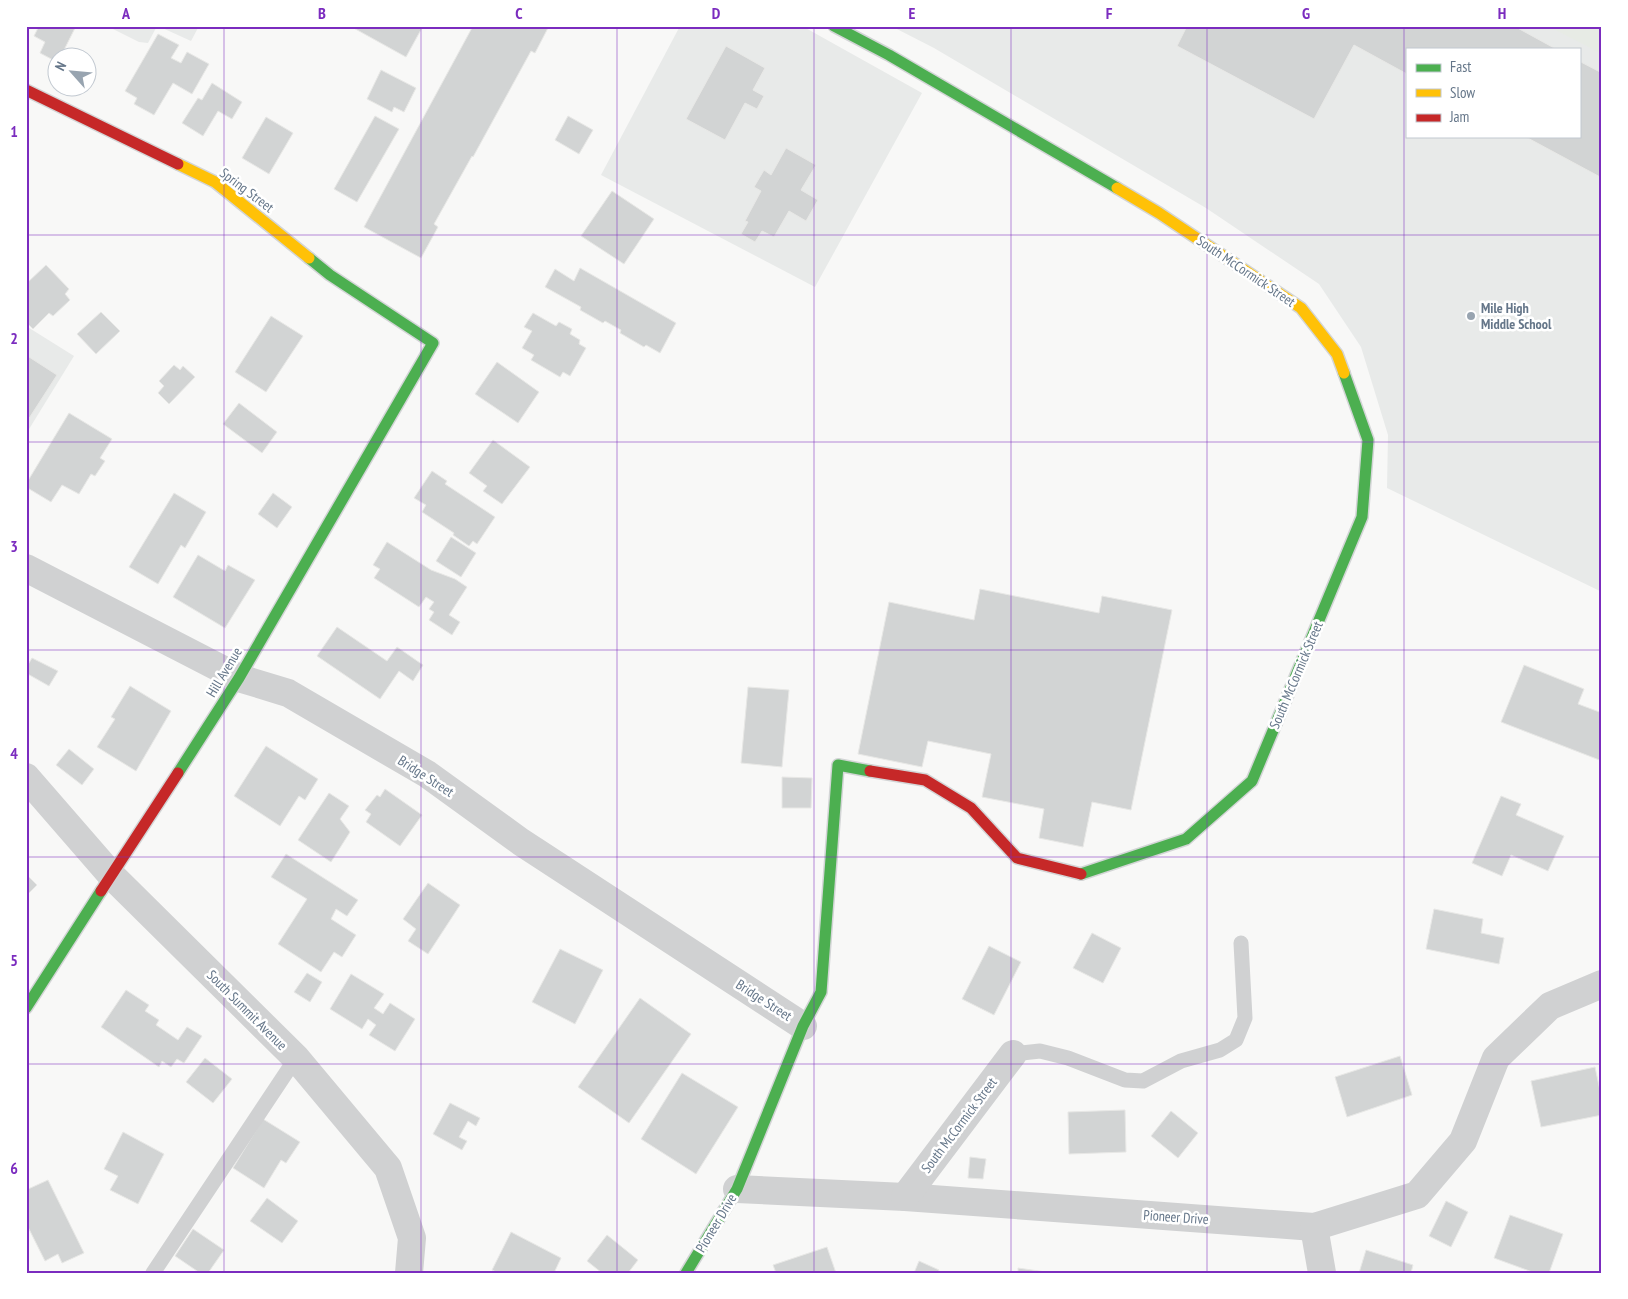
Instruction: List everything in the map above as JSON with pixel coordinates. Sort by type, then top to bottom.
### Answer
[{"type":"street","name":"South McCormick Street","points":[[803,1026],[822,992],[838,765],[926,780],[971,808],[1017,858],[1080,875],[1186,839],[1252,781],[1362,517],[1368,440],[1337,354],[1301,308],[1159,213],[889,55],[834,26]]},
{"type":"street","name":"Spring Street","points":[[26,90],[215,182],[330,275],[433,343]]},
{"type":"street","name":"Hill Avenue","points":[[26,1008],[239,678],[433,343]]},
{"type":"street","name":"Bridge Street","points":[[26,568],[239,678],[288,693],[426,774],[521,842],[803,1026]]},
{"type":"street","name":"South Summit Avenue","points":[[26,777],[112,876],[296,1058],[388,1168],[412,1238],[409,1273]]},
{"type":"street","name":"Pioneer Drive","points":[[686,1273],[737,1189],[905,1197],[1314,1227],[1417,1194],[1463,1141],[1496,1058],[1550,1006],[1602,984]]},
{"type":"street","points":[[737,1189],[803,1026]]},
{"type":"street","name":"South McCormick Street","points":[[905,1197],[1013,1054]]},
{"type":"street","points":[[1314,1227],[1322,1273]]},
{"type":"lane","points":[[1013,1054],[1040,1051],[1068,1058],[1125,1080],[1143,1081],[1181,1061],[1220,1050],[1236,1040],[1244,1018],[1241,943]]},
{"type":"lane","points":[[153,1273],[296,1058]]},
{"type":"shaded area","points":[[107,26],[157,26],[148,43],[139,42]]},
{"type":"shaded area","points":[[158,26],[199,26],[191,41]]},
{"type":"shaded area","points":[[680,26],[802,26],[922,93],[815,287],[601,175]]},
{"type":"shaded area","name":"Mile High Middle School","points":[[891,26],[1602,26],[1602,592],[1387,488],[1388,435],[1361,347],[1319,284],[1206,208],[934,48]]},
{"type":"shaded area","points":[[1548,26],[1602,26],[1602,54]]},
{"type":"shaded area","points":[[26,326],[74,356],[26,434]]},
{"type":"building","points":[[39,26],[76,26],[65,48],[48,48],[48,57],[40,53],[45,42],[34,36]]},
{"type":"building","points":[[350,26],[423,26],[406,57]]},
{"type":"building","points":[[473,26],[549,26],[535,53],[531,51],[434,224],[438,227],[421,258],[364,227]]},
{"type":"building","points":[[1187,26],[1514,26],[1554,48],[1406,48],[1406,73],[1354,45],[1314,119],[1177,46]]},
{"type":"building","points":[[158,34],[179,45],[171,58],[181,63],[187,52],[209,64],[192,94],[173,83],[154,115],[134,104],[137,98],[125,91]]},
{"type":"building","points":[[726,46],[765,68],[753,90],[764,96],[757,109],[745,103],[725,140],[686,119]]},
{"type":"building","points":[[1580,62],[1602,73],[1602,178],[1528,138],[1580,138]]},
{"type":"building","points":[[381,70],[416,88],[404,112],[394,107],[392,112],[367,99]]},
{"type":"building","points":[[212,83],[242,102],[232,119],[218,111],[203,136],[182,123],[198,98],[202,100]]},
{"type":"building","points":[[375,116],[399,129],[357,202],[334,189]]},
{"type":"building","points":[[568,116],[593,130],[579,154],[555,140]]},
{"type":"building","points":[[266,117],[293,133],[269,174],[242,158]]},
{"type":"building","points":[[786,148],[816,165],[801,190],[818,200],[806,221],[789,211],[774,237],[762,231],[755,242],[741,234],[748,222],[745,221],[761,191],[754,187],[764,170],[771,175]]},
{"type":"building","points":[[612,191],[654,219],[624,264],[581,236]]},
{"type":"building","points":[[46,265],[69,289],[65,294],[70,300],[53,316],[49,313],[33,329],[26,322],[26,284]]},
{"type":"building","points":[[580,268],[676,323],[660,353],[646,345],[644,347],[620,333],[621,330],[605,321],[603,323],[580,310],[581,307],[545,287],[555,269],[574,281]]},
{"type":"building","points":[[101,312],[120,331],[96,354],[77,334]]},
{"type":"building","points":[[533,313],[556,326],[559,322],[572,329],[570,334],[580,340],[579,344],[586,348],[570,376],[563,372],[560,377],[531,360],[534,355],[522,348],[532,331],[524,327]]},
{"type":"building","points":[[271,316],[303,336],[266,392],[235,372]]},
{"type":"building","points":[[26,355],[57,375],[26,423]]},
{"type":"building","points":[[497,362],[539,392],[518,423],[475,394]]},
{"type":"building","points":[[174,365],[180,370],[183,366],[195,377],[169,404],[158,393],[164,386],[159,381]]},
{"type":"building","points":[[239,403],[277,432],[262,453],[223,424]]},
{"type":"building","points":[[69,413],[112,439],[100,458],[105,461],[95,476],[91,474],[79,494],[62,485],[51,502],[26,487],[26,484]]},
{"type":"building","points":[[493,440],[530,467],[502,504],[483,491],[487,486],[469,473]]},
{"type":"building","points":[[432,471],[447,481],[445,484],[495,517],[477,544],[473,541],[469,546],[453,535],[454,533],[422,512],[426,505],[414,498]]},
{"type":"building","points":[[174,493],[206,512],[185,548],[181,545],[158,584],[129,567]]},
{"type":"building","points":[[273,493],[292,507],[277,528],[258,514]]},
{"type":"building","points":[[451,537],[476,553],[461,577],[436,561]]},
{"type":"building","points":[[387,542],[431,570],[455,579],[467,587],[449,615],[460,622],[452,635],[429,620],[434,612],[429,609],[434,602],[426,597],[419,607],[374,578],[380,569],[373,565]]},
{"type":"building","points":[[198,555],[225,571],[228,565],[255,580],[225,628],[173,597]]},
{"type":"building","points":[[980,589],[1099,613],[1102,596],[1172,610],[1131,810],[1092,802],[1083,847],[1039,838],[1044,809],[982,797],[991,754],[928,741],[922,767],[858,754],[889,602],[974,620]]},
{"type":"building","points":[[337,627],[387,661],[397,647],[423,665],[413,681],[399,671],[380,699],[317,656]]},
{"type":"building","points":[[32,658],[58,671],[49,686],[26,673],[26,668]]},
{"type":"building","points":[[1524,665],[1584,689],[1578,704],[1602,713],[1602,761],[1501,722]]},
{"type":"building","points":[[130,686],[171,711],[136,771],[97,747],[115,719],[111,717]]},
{"type":"building","points":[[748,687],[789,690],[782,767],[741,763]]},
{"type":"building","points":[[266,746],[318,779],[305,800],[299,796],[280,826],[234,796]]},
{"type":"building","points":[[69,749],[94,769],[82,785],[56,765]]},
{"type":"building","points":[[782,777],[812,778],[811,808],[782,808]]},
{"type":"building","points":[[385,789],[422,815],[400,846],[366,822],[371,814],[365,810],[377,795],[380,797]]},
{"type":"building","points":[[329,793],[349,806],[340,819],[350,832],[331,862],[298,840]]},
{"type":"building","points":[[1501,796],[1521,804],[1516,815],[1564,836],[1548,871],[1511,855],[1502,876],[1472,863]]},
{"type":"building","points":[[286,854],[358,900],[347,916],[336,909],[331,919],[356,935],[342,957],[334,952],[321,972],[278,944],[307,899],[271,877]]},
{"type":"building","points":[[26,874],[37,885],[26,896]]},
{"type":"building","points":[[428,883],[460,905],[428,954],[408,941],[416,929],[403,919]]},
{"type":"building","points":[[1434,909],[1483,919],[1481,933],[1504,938],[1499,964],[1426,949]]},
{"type":"building","points":[[1092,933],[1121,948],[1103,983],[1073,968]]},
{"type":"building","points":[[989,946],[1021,962],[994,1015],[962,999]]},
{"type":"building","points":[[560,949],[603,970],[575,1024],[532,1002]]},
{"type":"building","points":[[307,973],[322,982],[310,1002],[294,992]]},
{"type":"building","points":[[351,974],[384,994],[374,1008],[383,1014],[390,1003],[415,1019],[395,1051],[369,1035],[376,1025],[368,1019],[362,1029],[330,1009]]},
{"type":"building","points":[[126,990],[149,1005],[145,1011],[159,1020],[156,1025],[178,1040],[187,1027],[202,1036],[184,1063],[177,1059],[171,1067],[162,1061],[159,1067],[101,1027]]},
{"type":"building","points":[[640,998],[691,1034],[629,1123],[578,1087]]},
{"type":"building","points":[[1400,1056],[1412,1095],[1347,1117],[1335,1077]]},
{"type":"building","points":[[205,1058],[232,1079],[213,1103],[186,1082]]},
{"type":"building","points":[[1595,1067],[1602,1100],[1602,1115],[1541,1127],[1531,1081]]},
{"type":"building","points":[[682,1073],[738,1107],[696,1174],[641,1139]]},
{"type":"building","points":[[450,1103],[480,1118],[476,1126],[468,1121],[459,1137],[467,1141],[462,1150],[433,1134]]},
{"type":"building","points":[[1125,1110],[1126,1152],[1069,1154],[1068,1112]]},
{"type":"building","points":[[1171,1111],[1198,1133],[1178,1158],[1151,1136]]},
{"type":"building","points":[[263,1119],[300,1142],[286,1163],[281,1160],[264,1188],[233,1168]]},
{"type":"building","points":[[123,1132],[164,1154],[138,1204],[110,1190],[118,1176],[104,1169]]},
{"type":"building","points":[[970,1157],[986,1159],[983,1179],[968,1178]]},
{"type":"building","points":[[48,1180],[84,1253],[62,1263],[58,1254],[45,1261],[26,1223],[26,1190]]},
{"type":"building","points":[[267,1198],[298,1221],[282,1243],[250,1221]]},
{"type":"building","points":[[1446,1201],[1468,1212],[1451,1247],[1429,1236]]},
{"type":"building","points":[[1510,1215],[1563,1234],[1549,1273],[1535,1273],[1494,1258]]},
{"type":"building","points":[[193,1229],[224,1250],[208,1273],[200,1273],[175,1256]]},
{"type":"building","points":[[511,1232],[561,1258],[554,1273],[498,1273],[492,1270]]},
{"type":"building","points":[[607,1235],[638,1260],[628,1273],[602,1273],[587,1261]]},
{"type":"building","points":[[827,1247],[836,1273],[776,1273],[773,1265]]},
{"type":"building","points":[[1366,1250],[1413,1265],[1411,1273],[1359,1273]]},
{"type":"building","points":[[919,1261],[939,1270],[938,1273],[914,1273]]},
{"type":"building","points":[[1018,1268],[1053,1273],[1018,1273]]},
{"type":"traffic: fast","points":[[834,26],[889,55],[1117,188]]},
{"type":"traffic: fast","points":[[178,773],[239,678],[433,343],[330,275],[309,258]]},
{"type":"traffic: fast","points":[[1081,874],[1186,839],[1252,781],[1362,517],[1368,440],[1344,373]]},
{"type":"traffic: fast","points":[[686,1273],[737,1189],[803,1026],[821,992],[838,765],[870,771]]},
{"type":"traffic: fast","points":[[26,1008],[101,891]]},
{"type":"traffic: slow","points":[[178,164],[215,182],[309,258]]},
{"type":"traffic: slow","points":[[1117,188],[1159,213],[1301,308],[1337,354],[1344,373]]},
{"type":"traffic: jam","points":[[26,90],[178,164]]},
{"type":"traffic: jam","points":[[870,771],[925,780],[971,808],[1017,858],[1081,874]]},
{"type":"traffic: jam","points":[[101,891],[178,773]]},
{"type":"place","name":"Mile High Middle School","points":[[1471,316]]}]
